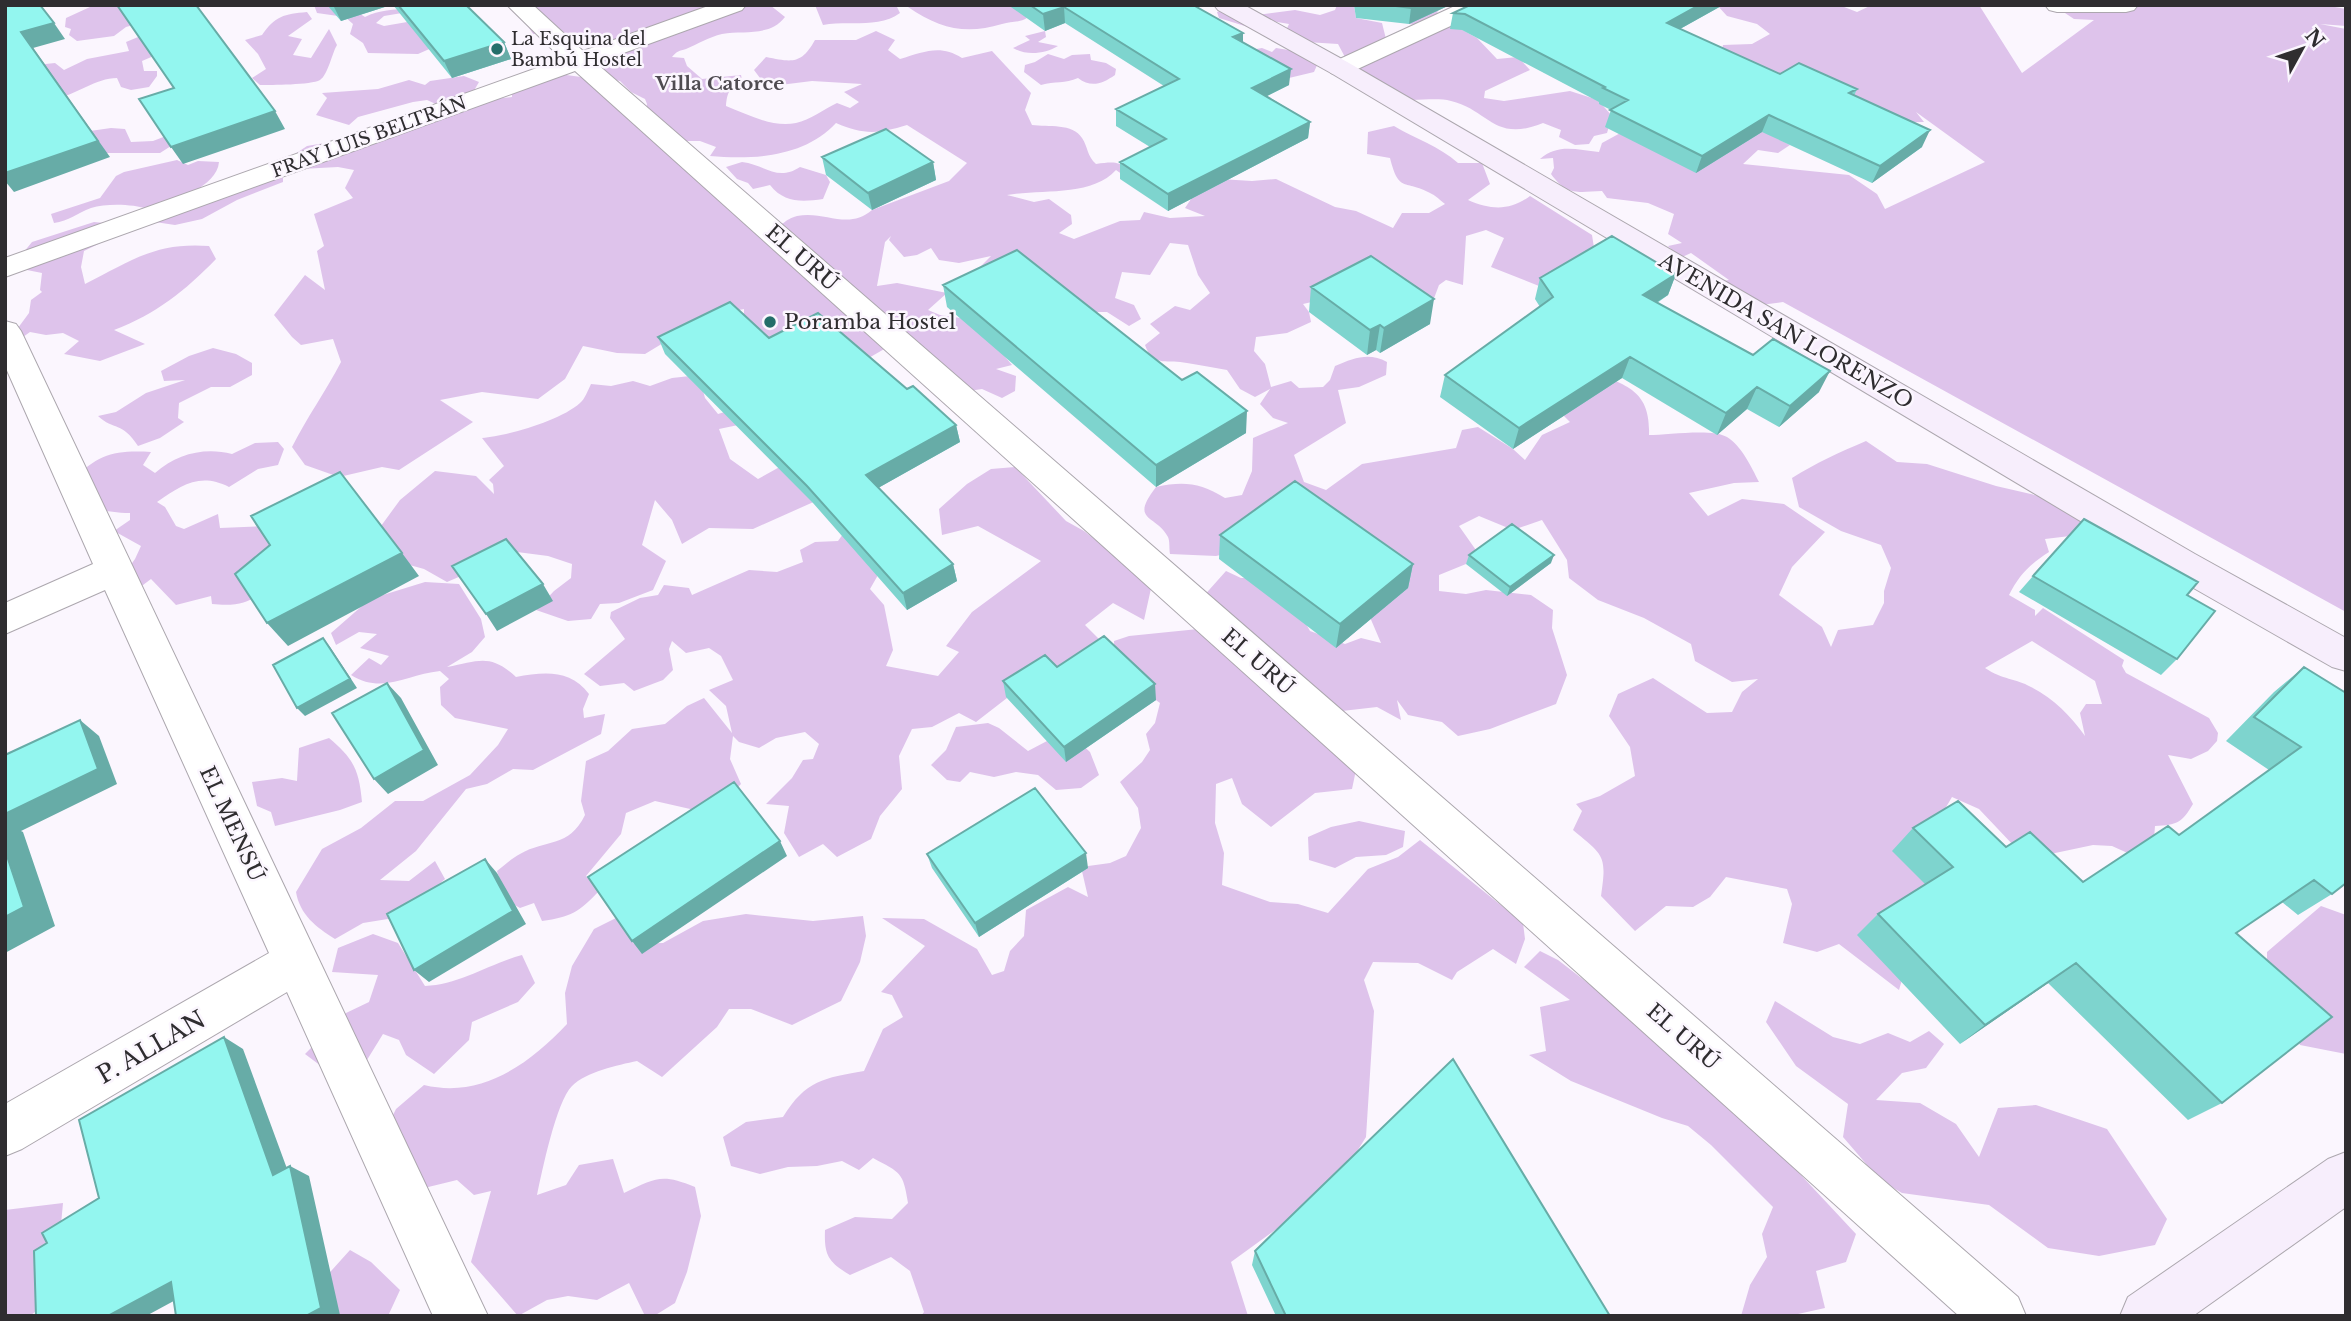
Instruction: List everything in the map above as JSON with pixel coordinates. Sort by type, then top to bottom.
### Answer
[{"type":"street","name":"EL URÚ","points":[[519,5],[579,61],[1999,1316]]},
{"type":"street","name":"FRAY LUIS BELTRÁN","points":[[5,268],[734,5]]},
{"type":"street","name":"AVENIDA SAN LORENZO","points":[[1226,5],[1340,68],[2182,564],[2346,656]]},
{"type":"street","points":[[1340,68],[1478,5]]},
{"type":"street","points":[[2057,5],[2123,6]]},
{"type":"street","name":"EL MENSÚ","points":[[5,331],[461,1316]]},
{"type":"street","points":[[5,619],[114,570]]},
{"type":"street","name":"P. ALLAN","points":[[5,1132],[297,961]]},
{"type":"street","points":[[2147,1316],[2346,1177]]},
{"type":"shaded area","points":[[146,5],[151,20],[126,27],[114,36],[77,41],[69,35],[71,29],[65,27],[66,18],[90,7]]},
{"type":"shaded area","points":[[314,5],[346,5],[365,17],[381,11],[410,7],[408,12],[384,16],[376,23],[384,26],[413,21],[443,43],[418,54],[368,53],[363,43],[350,34],[353,24],[345,17],[317,13]]},
{"type":"shaded area","points":[[514,5],[770,5],[785,17],[772,28],[717,35],[672,57],[684,58],[687,66],[702,79],[741,75],[742,80],[728,93],[726,106],[778,124],[796,123],[837,103],[850,108],[859,102],[844,92],[862,84],[812,81],[780,85],[763,82],[754,70],[766,57],[783,60],[800,58],[815,40],[856,40],[876,31],[895,40],[888,50],[900,59],[939,50],[962,58],[992,51],[1031,93],[1025,110],[1032,125],[1073,130],[1082,138],[1096,164],[1112,162],[1121,165],[1137,185],[1116,170],[1106,179],[1080,188],[1007,195],[1034,202],[1049,199],[1071,215],[1072,224],[1059,233],[1074,239],[1120,221],[1140,220],[1144,212],[1170,218],[1205,216],[1185,208],[1191,199],[1191,188],[1204,178],[1252,181],[1276,179],[1335,207],[1356,211],[1393,228],[1402,213],[1429,213],[1445,204],[1432,194],[1400,181],[1390,158],[1367,154],[1368,132],[1394,126],[1435,147],[1458,163],[1482,163],[1490,184],[1468,200],[1485,206],[1500,207],[1515,204],[1530,196],[1592,235],[1595,254],[1544,288],[1491,267],[1504,238],[1486,230],[1466,236],[1463,285],[1446,280],[1439,285],[1433,301],[1334,297],[1303,304],[1309,312],[1311,322],[1287,333],[1256,337],[1254,351],[1265,364],[1271,387],[1291,381],[1299,388],[1323,387],[1330,380],[1335,366],[1342,363],[1368,357],[1387,362],[1386,375],[1359,387],[1338,390],[1346,423],[1294,455],[1304,482],[1326,490],[1362,464],[1456,448],[1462,430],[1478,427],[1513,449],[1525,460],[1542,435],[1570,422],[1564,416],[1583,369],[1631,389],[1639,397],[1645,406],[1649,435],[1720,434],[1737,445],[1759,482],[1734,483],[1689,493],[1708,516],[1742,499],[1784,504],[1825,532],[1792,567],[1779,595],[1822,627],[1831,647],[1838,630],[1873,625],[1884,603],[1884,591],[1891,568],[1881,545],[1841,531],[1799,507],[1792,478],[1810,467],[1866,441],[1897,462],[1927,464],[1996,486],[2069,503],[2107,525],[2070,536],[2045,539],[2049,552],[2026,570],[2009,595],[2035,610],[2035,616],[2043,608],[2124,660],[2122,666],[2126,673],[2209,718],[2218,733],[2217,741],[2208,751],[2191,759],[2168,755],[2193,804],[2178,822],[2155,826],[2152,864],[2112,846],[2093,845],[2041,856],[2015,847],[1979,809],[1952,797],[1936,824],[1934,815],[1915,828],[1930,884],[1899,990],[1839,944],[1817,952],[1783,943],[1792,904],[1787,889],[1726,877],[1710,897],[1693,907],[1666,906],[1635,931],[1601,896],[1604,872],[1601,857],[1573,830],[1582,811],[1576,804],[1600,796],[1635,776],[1630,747],[1609,716],[1618,694],[1653,678],[1707,713],[1732,712],[1742,692],[1758,679],[1732,682],[1695,661],[1691,644],[1644,618],[1598,600],[1569,578],[1567,560],[1542,520],[1513,530],[1479,516],[1459,526],[1478,553],[1466,564],[1439,575],[1439,591],[1466,594],[1486,590],[1531,595],[1553,610],[1552,628],[1567,675],[1556,704],[1490,729],[1458,736],[1442,722],[1408,715],[1397,700],[1401,720],[1377,707],[1342,711],[1356,770],[1352,789],[1315,793],[1271,827],[1242,804],[1232,778],[1216,784],[1215,823],[1224,853],[1222,885],[1270,902],[1298,904],[1328,913],[1368,869],[1398,857],[1420,840],[1523,923],[1525,939],[1516,964],[1493,949],[1457,972],[1452,980],[1418,963],[1373,962],[1364,980],[1374,1011],[1366,1137],[1346,1169],[1289,1220],[1231,1262],[1248,1316],[921,1316],[924,1312],[910,1271],[891,1257],[850,1275],[832,1262],[825,1246],[825,1230],[855,1217],[892,1219],[908,1203],[899,1174],[873,1158],[859,1170],[842,1161],[817,1166],[788,1167],[760,1174],[731,1166],[723,1137],[746,1122],[783,1117],[800,1095],[817,1083],[864,1071],[883,1029],[903,1017],[892,995],[881,992],[925,946],[882,918],[924,919],[977,949],[992,975],[1004,971],[1010,951],[1024,936],[1026,910],[1068,887],[1088,897],[1081,867],[1110,863],[1126,856],[1141,828],[1138,808],[1120,782],[1142,762],[1150,750],[1146,734],[1155,723],[1160,703],[1115,670],[1114,641],[1129,636],[1218,627],[1201,599],[1226,571],[1241,578],[1255,578],[1295,604],[1310,631],[1345,644],[1361,638],[1381,643],[1363,601],[1247,549],[1216,556],[1170,554],[1168,537],[1145,512],[1148,498],[1156,487],[1166,485],[1200,486],[1225,498],[1242,495],[1252,471],[1253,438],[1288,423],[1273,418],[1260,404],[1270,389],[1255,397],[1240,389],[1227,370],[1157,360],[1148,352],[1145,345],[1160,333],[1150,324],[1175,306],[1190,310],[1210,293],[1198,275],[1188,245],[1170,243],[1150,275],[1122,272],[1115,298],[1134,305],[1141,319],[1129,326],[1107,312],[1088,312],[982,282],[979,268],[991,256],[959,263],[939,260],[931,248],[917,255],[904,257],[889,240],[891,236],[885,242],[877,286],[897,283],[947,293],[928,310],[940,315],[974,320],[1012,365],[996,369],[1016,376],[1015,391],[1002,398],[982,389],[962,392],[886,348],[860,363],[759,341],[735,319],[744,313],[744,309],[708,316],[645,354],[617,353],[583,346],[565,379],[538,399],[482,392],[440,400],[473,422],[399,470],[382,467],[339,477],[305,465],[292,447],[341,362],[333,339],[301,345],[274,315],[305,275],[325,290],[317,251],[324,246],[314,214],[353,198],[345,188],[354,170],[338,167],[301,169],[289,158],[307,146],[377,134],[466,102],[512,97],[512,85],[530,70],[581,77],[767,228],[777,227],[797,216],[854,219],[949,181],[967,163],[907,125],[871,132],[836,123],[809,143],[778,154],[710,156],[716,147],[700,141],[676,141],[645,120],[645,99],[631,92],[620,81],[581,72],[615,40],[593,34],[578,39],[560,33],[533,34]],"holes":[[[2032,641],[2095,681],[2102,704],[2086,704],[2080,713],[2085,736],[2068,715],[2047,696],[1985,668]]]},
{"type":"shaded area","points":[[815,5],[896,5],[900,13],[873,23],[823,25]]},
{"type":"shaded area","points":[[1022,5],[1028,17],[977,29],[954,28],[931,20],[908,7]]},
{"type":"shaded area","points":[[1233,5],[1245,5],[1257,15],[1295,10],[1320,15],[1335,10],[1337,5],[1354,5],[1356,18],[1382,23],[1386,39],[1405,47],[1410,44],[1417,26],[1378,16],[1438,9],[1437,16],[1477,38],[1497,59],[1518,57],[1530,70],[1485,91],[1484,98],[1504,101],[1570,91],[1598,100],[1612,116],[1607,133],[1594,136],[1589,144],[1575,145],[1559,137],[1561,130],[1543,123],[1513,129],[1493,123],[1464,105],[1451,101],[1407,100],[1374,95],[1346,59],[1338,44],[1283,37],[1289,24],[1266,20],[1248,27],[1219,18],[1217,12]]},
{"type":"shaded area","points":[[1717,5],[1839,5],[1857,12],[1872,5],[1979,5],[2022,73],[2094,20],[2074,19],[2065,13],[2071,7],[2081,5],[2324,5],[2346,9],[2346,26],[2320,24],[2346,29],[2346,612],[1783,302],[1745,307],[1717,282],[1729,280],[1691,253],[1680,258],[1668,246],[1682,243],[1668,234],[1674,214],[1648,203],[1607,198],[1602,191],[1573,191],[1562,186],[1551,174],[1554,168],[1553,158],[1540,159],[1547,154],[1561,149],[1599,152],[1602,143],[1624,131],[1722,110],[1790,145],[1778,153],[1758,150],[1743,164],[1849,175],[1877,194],[1885,209],[1985,162],[1916,112],[1924,122],[1867,123],[1793,79],[1720,58],[1723,45],[1752,44],[1770,34],[1757,24],[1727,16]]},
{"type":"shaded area","points":[[307,12],[312,19],[288,36],[302,39],[293,55],[311,58],[329,29],[337,45],[325,74],[320,80],[308,83],[260,85],[252,78],[266,69],[258,54],[245,40],[262,35],[281,17]]},
{"type":"shaded area","points":[[1045,31],[1046,37],[1038,42],[1058,46],[1036,53],[1013,48],[1030,40],[1025,36]]},
{"type":"shaded area","points":[[143,35],[156,55],[142,61],[144,71],[157,71],[157,76],[149,87],[131,90],[121,87],[117,78],[109,79],[55,99],[36,65],[55,63],[64,70],[87,59],[129,51],[126,42]]},
{"type":"shaded area","points":[[1262,48],[1272,52],[1276,48],[1314,54],[1318,63],[1314,72],[1289,78],[1240,52]]},
{"type":"shaded area","points":[[1048,54],[1064,59],[1072,55],[1090,54],[1091,60],[1106,63],[1116,69],[1115,75],[1096,84],[1078,78],[1041,85],[1024,72],[1025,65]]},
{"type":"shaded area","points":[[464,76],[479,82],[472,94],[438,105],[427,100],[413,102],[358,117],[349,125],[316,115],[327,98],[322,93],[378,89],[409,80],[425,85],[430,81]]},
{"type":"shaded area","points":[[125,129],[131,142],[153,141],[166,136],[171,146],[160,153],[101,153],[5,161],[83,132]]},
{"type":"shaded area","points":[[177,160],[188,165],[198,161],[219,162],[214,175],[195,191],[283,174],[283,182],[237,200],[202,219],[175,225],[155,222],[127,230],[84,251],[81,267],[85,284],[158,250],[209,246],[216,259],[193,281],[157,309],[114,330],[145,344],[100,361],[64,354],[79,341],[63,333],[46,335],[30,332],[23,337],[15,332],[29,313],[31,300],[42,292],[42,273],[22,269],[23,253],[32,242],[94,222],[115,224],[117,219],[148,209],[120,205],[97,206],[54,223],[51,214],[100,198],[116,176],[124,172]]},
{"type":"shaded area","points":[[742,162],[778,173],[800,167],[826,175],[830,182],[823,199],[794,200],[781,195],[770,185],[753,189],[748,183],[737,179],[726,167]]},
{"type":"shaded area","points":[[213,348],[236,354],[252,363],[252,375],[230,387],[211,387],[179,403],[178,418],[184,422],[160,438],[138,446],[123,429],[98,416],[116,412],[146,393],[185,380],[164,381],[161,371],[189,356]]},
{"type":"shaded area","points":[[699,375],[705,398],[718,414],[738,408],[743,424],[719,429],[730,459],[758,479],[785,464],[818,500],[753,529],[709,528],[682,544],[672,520],[655,500],[642,545],[666,561],[653,590],[619,603],[600,604],[591,619],[568,621],[536,610],[571,578],[572,564],[548,556],[517,552],[447,582],[424,569],[406,564],[370,541],[400,500],[435,471],[476,476],[494,494],[493,484],[489,480],[504,466],[482,438],[519,431],[560,416],[582,401],[591,384],[611,386],[633,381],[650,386],[672,378]]},
{"type":"shaded area","points":[[278,442],[284,449],[278,465],[258,469],[229,487],[208,481],[191,483],[157,502],[165,507],[176,526],[184,529],[218,514],[220,528],[269,526],[286,550],[259,593],[241,603],[229,605],[212,604],[211,596],[176,605],[151,579],[139,588],[119,581],[141,546],[114,531],[130,520],[130,513],[87,511],[73,480],[82,471],[99,459],[117,453],[151,452],[143,465],[155,473],[172,461],[191,454],[211,451],[232,454],[255,443]]},
{"type":"shaded area","points":[[1015,467],[1066,521],[1084,531],[1152,584],[1144,620],[1113,603],[1085,625],[1099,639],[1077,672],[1051,664],[976,722],[959,713],[932,727],[912,729],[899,756],[902,789],[880,816],[871,839],[837,857],[823,844],[799,857],[784,833],[789,806],[766,804],[792,778],[803,760],[813,759],[819,744],[805,732],[776,738],[759,748],[739,742],[733,736],[730,759],[741,784],[729,796],[699,811],[655,801],[626,813],[621,834],[586,876],[599,891],[580,909],[560,918],[542,921],[534,903],[520,908],[506,900],[497,871],[520,854],[564,838],[579,826],[585,815],[581,801],[586,761],[608,751],[632,729],[665,724],[687,706],[704,698],[732,733],[726,706],[709,690],[733,680],[721,656],[709,648],[686,653],[672,641],[669,649],[673,670],[663,680],[634,691],[624,683],[600,686],[584,674],[625,639],[610,618],[611,612],[640,598],[658,595],[664,585],[689,588],[692,595],[749,570],[777,572],[803,562],[800,550],[815,542],[838,541],[848,527],[878,575],[870,589],[884,605],[893,650],[886,666],[938,676],[959,652],[946,646],[972,612],[1041,561],[978,526],[942,535],[939,509],[967,484],[991,469]]},
{"type":"shaded area","points":[[425,582],[459,584],[481,619],[485,637],[472,652],[447,667],[484,661],[499,664],[516,677],[537,674],[565,676],[582,686],[589,694],[583,709],[584,718],[605,714],[601,734],[533,770],[513,769],[487,784],[466,789],[416,851],[380,880],[409,881],[435,861],[445,879],[410,910],[394,918],[363,923],[335,939],[310,920],[301,907],[296,892],[322,849],[361,828],[395,801],[423,801],[470,775],[498,745],[508,729],[455,718],[441,705],[440,687],[449,679],[440,671],[385,683],[363,681],[351,675],[369,658],[381,665],[389,656],[360,648],[377,634],[359,632],[336,645],[331,633],[370,599]]},
{"type":"shaded area","points":[[988,723],[999,728],[1028,751],[1047,741],[1075,738],[1090,752],[1099,775],[1081,788],[1056,790],[1038,775],[1016,772],[994,777],[970,772],[960,782],[947,780],[931,765],[946,750],[956,727]]},
{"type":"shaded area","points":[[329,738],[354,766],[362,802],[275,826],[271,812],[257,806],[252,782],[282,778],[297,781],[299,748]]},
{"type":"shaded area","points":[[1359,821],[1405,831],[1403,847],[1386,855],[1356,857],[1335,868],[1309,860],[1308,837],[1331,827]]},
{"type":"shaded area","points":[[2321,906],[2346,915],[2346,1054],[2300,1045],[2267,975],[2267,952]]},
{"type":"shaded area","points":[[746,914],[813,921],[863,916],[866,936],[860,962],[841,1001],[792,1025],[751,1009],[729,1009],[717,1027],[662,1077],[637,1061],[603,1070],[578,1081],[566,1094],[560,1107],[537,1195],[566,1185],[579,1165],[613,1159],[624,1193],[659,1179],[674,1180],[695,1187],[701,1216],[687,1272],[675,1303],[654,1316],[645,1316],[629,1283],[597,1300],[568,1296],[547,1300],[518,1316],[471,1262],[491,1191],[474,1195],[457,1180],[416,1190],[388,1205],[366,1169],[396,1109],[424,1085],[465,1087],[503,1075],[552,1039],[567,1024],[565,993],[572,966],[594,929],[620,916],[634,944],[663,943],[703,921]]},
{"type":"shaded area","points":[[373,934],[398,943],[425,986],[450,982],[522,955],[535,983],[518,1002],[472,1022],[469,1040],[434,1074],[406,1055],[399,1040],[383,1034],[362,1068],[333,1075],[305,1054],[346,1013],[369,1002],[378,975],[332,972],[338,948]]},
{"type":"shaded area","points":[[1540,951],[1558,960],[1615,1004],[1741,1111],[1856,1234],[1846,1262],[1816,1271],[1825,1308],[1789,1316],[1741,1316],[1750,1285],[1767,1257],[1762,1234],[1773,1207],[1711,1145],[1688,1126],[1571,1081],[1529,1055],[1546,1051],[1540,1007],[1570,1000],[1524,967]]},
{"type":"shaded area","points":[[1775,1001],[1833,1037],[1860,1044],[1888,1033],[1910,1042],[1929,1031],[1944,1044],[1926,1068],[1902,1073],[1876,1100],[1920,1103],[1956,1124],[1979,1157],[1998,1108],[2036,1105],[2107,1129],[2167,1219],[2155,1245],[2099,1256],[2048,1248],[1989,1205],[1902,1193],[1880,1180],[1843,1137],[1848,1104],[1796,1066],[1766,1022]]},
{"type":"shaded area","points":[[63,1203],[59,1246],[47,1302],[30,1316],[5,1316],[5,1210]]},
{"type":"shaded area","points":[[350,1250],[371,1262],[400,1290],[388,1316],[314,1316],[314,1290]]},
{"type":"building","points":[[5,5],[40,5],[54,23],[21,32],[98,141],[5,173]]},
{"type":"building","points":[[117,5],[196,5],[275,111],[171,147],[139,99],[174,88]]},
{"type":"building","points":[[398,5],[466,5],[504,42],[444,61]]},
{"type":"building","points":[[1030,5],[1193,5],[1243,33],[1233,37],[1291,69],[1252,88],[1310,122],[1168,194],[1120,162],[1166,139],[1116,109],[1179,79],[1064,7],[1043,14]]},
{"type":"building","points":[[1388,5],[1418,5],[1411,8]]},
{"type":"building","points":[[1470,5],[1699,5],[1667,23],[1780,74],[1799,63],[1857,89],[1849,93],[1930,130],[1880,166],[1769,115],[1702,156],[1610,110],[1628,100],[1465,14],[1453,13]]},
{"type":"building","points":[[886,129],[933,162],[868,193],[822,157]]},
{"type":"building","points":[[1612,236],[1676,274],[1643,295],[1753,355],[1773,339],[1830,371],[1790,406],[1757,387],[1726,413],[1630,357],[1519,428],[1445,375],[1553,297],[1540,278]]},
{"type":"building","points":[[1017,250],[1182,380],[1197,372],[1247,411],[1156,465],[943,285]]},
{"type":"building","points":[[1371,256],[1434,299],[1384,328],[1380,325],[1370,330],[1311,287]]},
{"type":"building","points":[[730,302],[769,338],[818,313],[907,389],[913,386],[956,425],[866,475],[953,564],[903,593],[807,486],[658,337]]},
{"type":"building","points":[[340,472],[402,553],[267,623],[235,574],[270,545],[251,516]]},
{"type":"building","points":[[1295,481],[1413,564],[1340,624],[1220,535]]},
{"type":"building","points":[[2084,519],[2198,582],[2187,595],[2215,611],[2177,659],[2033,576]]},
{"type":"building","points":[[1512,524],[1554,555],[1510,587],[1469,555]]},
{"type":"building","points":[[506,539],[543,584],[486,614],[452,566]]},
{"type":"building","points":[[1104,636],[1155,684],[1064,747],[1003,681],[1045,655],[1057,667]]},
{"type":"building","points":[[323,638],[350,679],[297,708],[273,665]]},
{"type":"building","points":[[2304,667],[2346,693],[2346,883],[2332,894],[2314,880],[2236,933],[2332,1017],[2222,1103],[2076,963],[1985,1025],[1878,914],[1953,867],[1913,828],[1958,801],[2006,847],[2030,832],[2083,882],[2168,826],[2179,835],[2301,747],[2254,717]]},
{"type":"building","points":[[387,683],[424,750],[374,779],[332,713]]},
{"type":"building","points":[[80,720],[98,769],[5,814],[5,755]]},
{"type":"building","points":[[734,782],[780,841],[632,941],[588,877]]},
{"type":"building","points":[[1035,788],[1086,853],[975,923],[927,854]]},
{"type":"building","points":[[5,850],[24,907],[5,917]]},
{"type":"building","points":[[485,859],[513,911],[414,970],[387,914]]},
{"type":"building","points":[[224,1037],[273,1175],[290,1166],[321,1308],[306,1316],[176,1316],[171,1282],[108,1316],[36,1316],[34,1251],[47,1243],[42,1233],[99,1198],[79,1120]]},
{"type":"building","points":[[1453,1059],[1610,1316],[1286,1316],[1255,1251]]},
{"type":"place","name":"La Esquina del Bambú Hostel","points":[[497,49]]},
{"type":"place","name":"Poramba Hostel","points":[[770,322]]},
{"type":"district","name":"Villa Catorce","points":[[720,83]]}]
